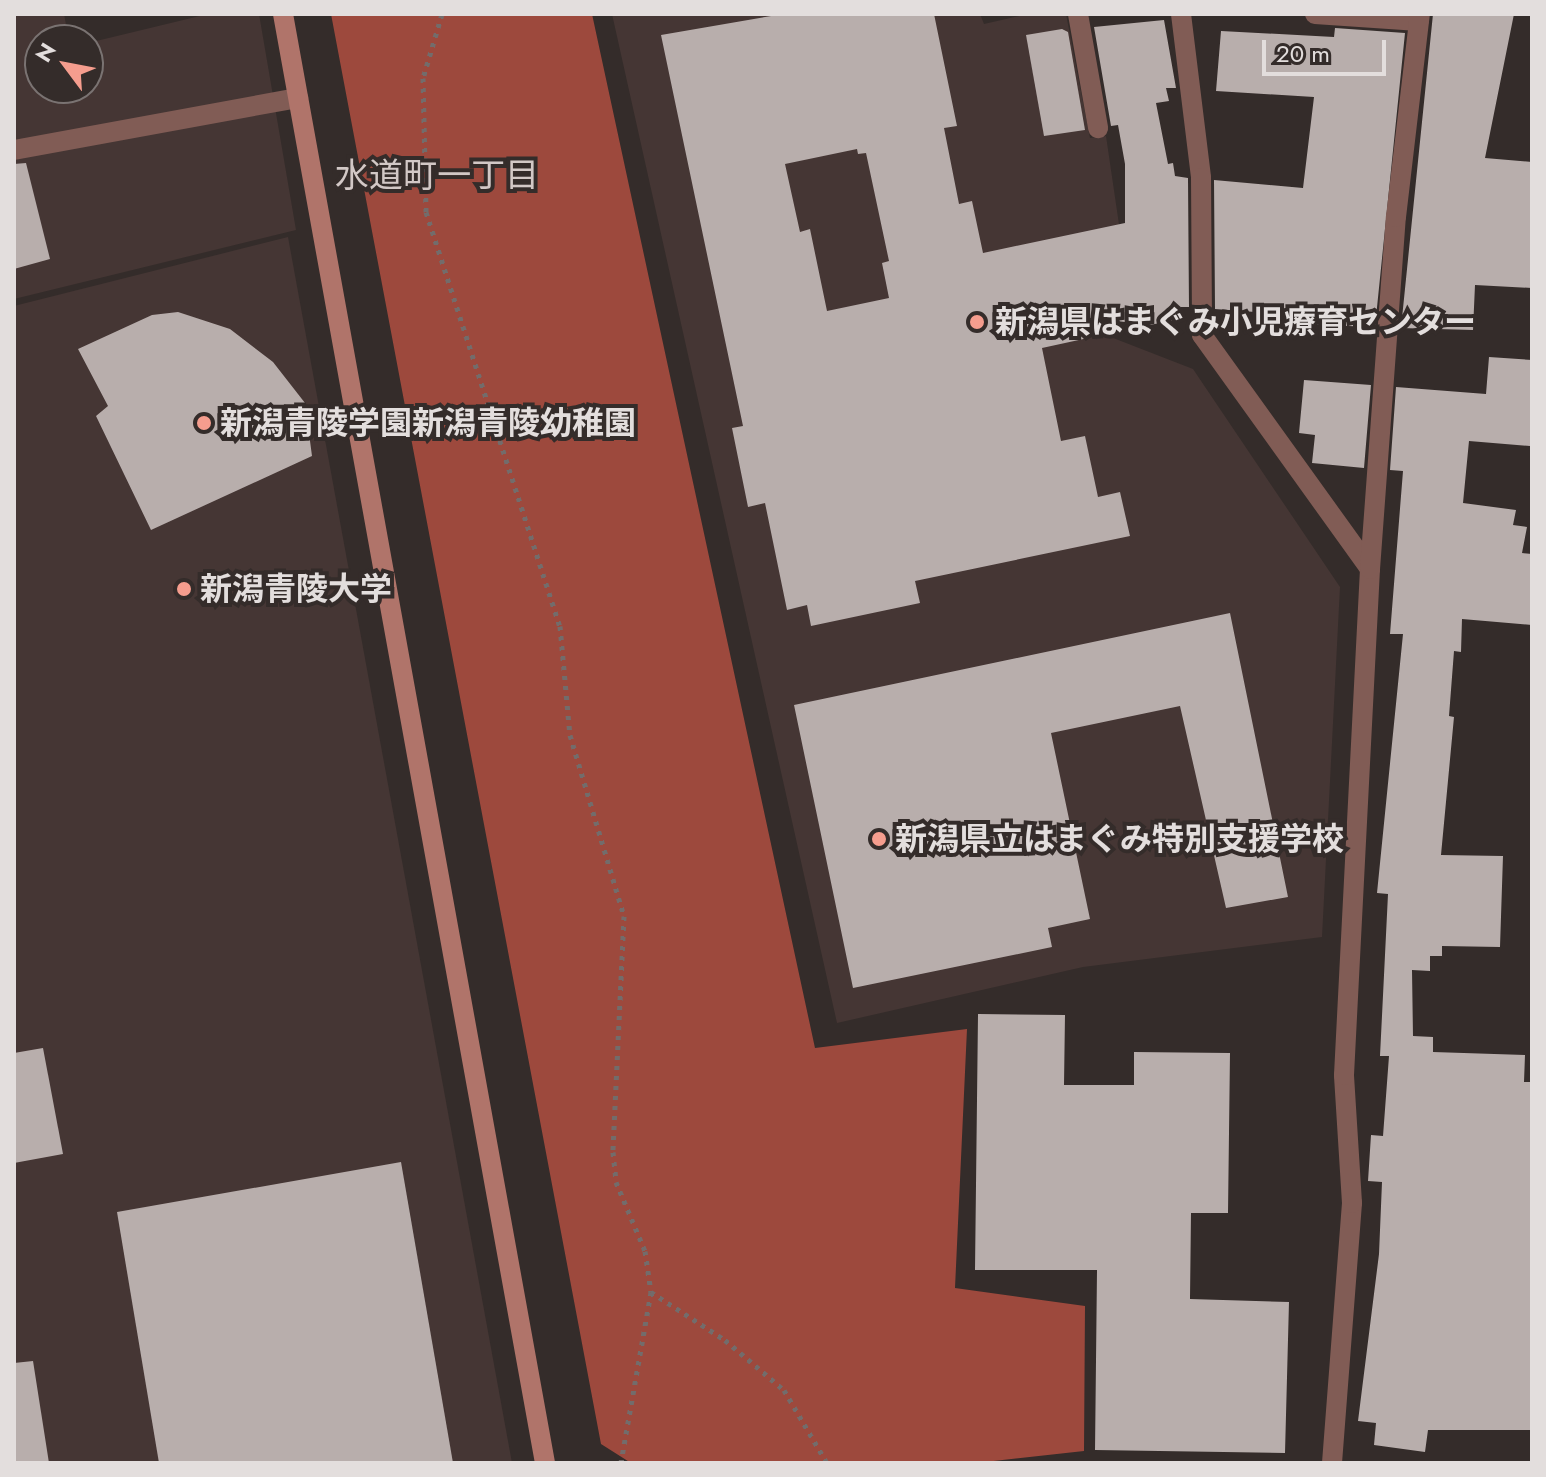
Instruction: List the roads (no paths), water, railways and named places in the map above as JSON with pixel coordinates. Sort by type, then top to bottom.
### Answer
[{"type":"street","points":[[283,14],[545,1463]]},
{"type":"street","points":[[1078,14],[1098,128]]},
{"type":"street","points":[[1181,14],[1201,178],[1202,335],[1370,569]]},
{"type":"street","points":[[1315,14],[1419,18],[1396,217],[1370,569],[1344,1075],[1352,1203],[1332,1463]]},
{"type":"street","points":[[14,150],[298,98]]},
{"type":"place","name":"新潟県はまぐみ小児療育センター","points":[[977,322]]},
{"type":"place","name":"新潟青陵学園新潟青陵幼稚園","points":[[204,423]]},
{"type":"place","name":"新潟青陵大学","points":[[184,589]]},
{"type":"place","name":"新潟県立はまぐみ特別支援学校","points":[[879,839]]},
{"type":"district","name":"水道町一丁目","points":[[437,176]]}]
